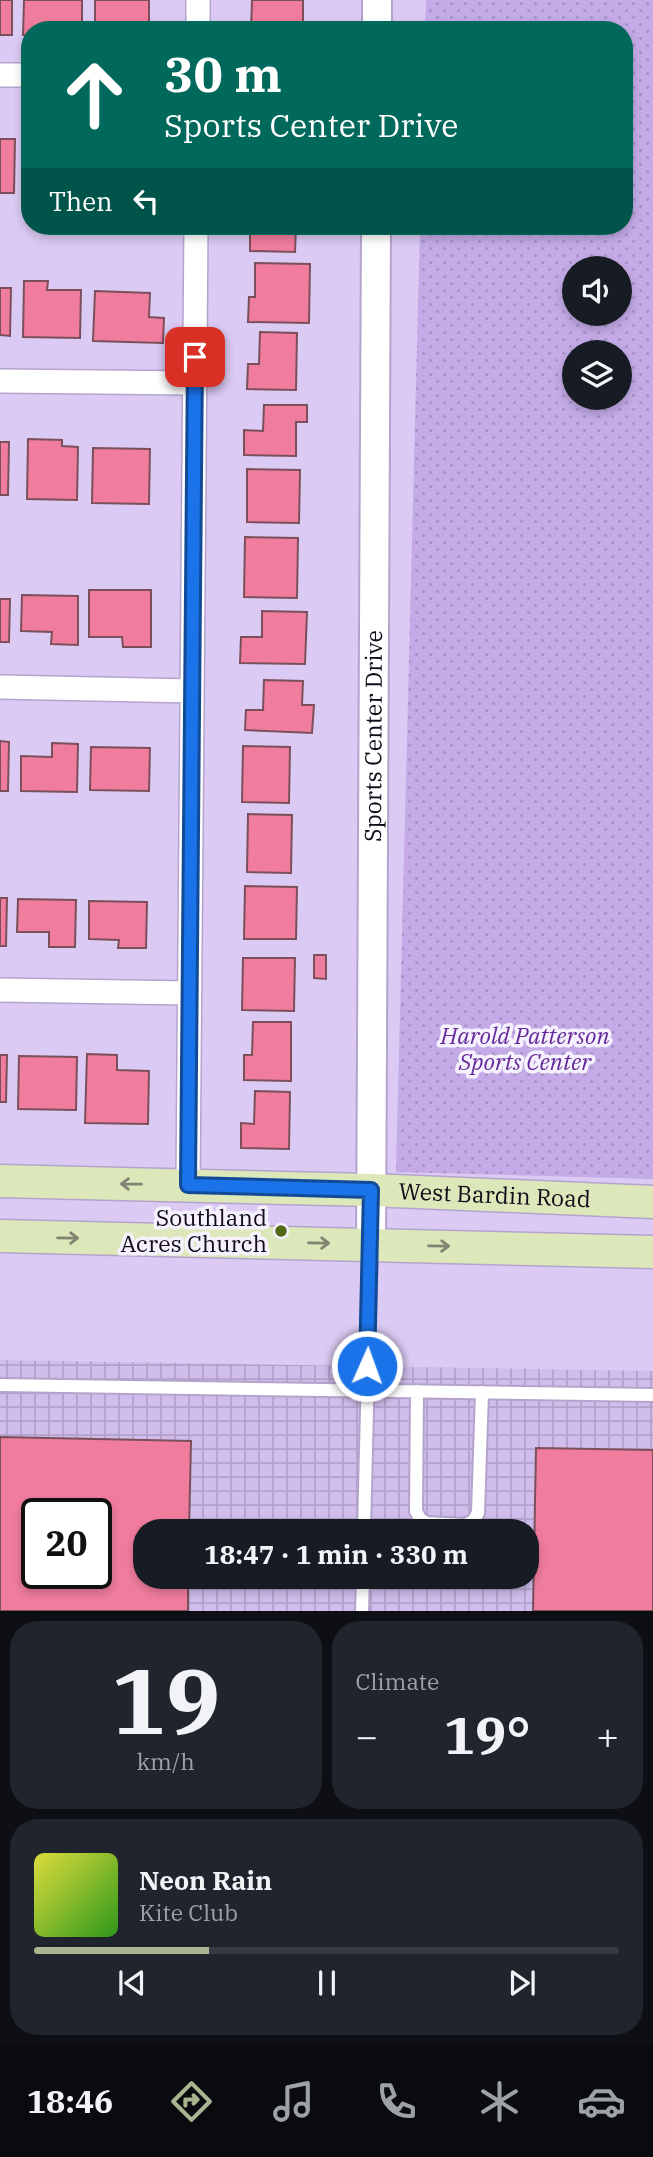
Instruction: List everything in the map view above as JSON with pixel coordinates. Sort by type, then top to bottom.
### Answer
[{"type":"main road","name":"West Bardin Road","points":[[0,1181],[371,1190],[653,1202]]},
{"type":"main road","points":[[0,1236],[653,1252]]},
{"type":"street","points":[[198,0],[198,21]]},
{"type":"street","points":[[377,0],[377,21]]},
{"type":"street","points":[[0,75],[21,75]]},
{"type":"street","points":[[188,1185],[196,235]]},
{"type":"street","name":"Sports Center Drive","points":[[371,1245],[376,235]]},
{"type":"street","points":[[0,381],[194,383]]},
{"type":"street","points":[[0,687],[192,691]]},
{"type":"street","points":[[0,989],[189,993]]},
{"type":"lane","points":[[364,1519],[371,1245]]},
{"type":"lane","points":[[0,1385],[653,1395]]},
{"type":"lane","points":[[417,1391],[416,1511],[419,1519],[427,1523],[466,1525],[473,1521],[478,1513],[482,1392]]},
{"type":"lane","points":[[362,1611],[363,1589]]},
{"type":"shaded area","points":[[0,1360],[653,1371],[653,1611],[0,1611]]},
{"type":"green space","name":"Harold Patterson Sports Center","points":[[426,0],[653,0],[653,1179],[396,1172],[420,235],[633,235],[633,21],[425,21]]},
{"type":"building","points":[[0,0],[12,0],[12,35],[0,35]]},
{"type":"building","points":[[24,0],[82,0],[82,21],[23,21]]},
{"type":"building","points":[[95,0],[149,0],[149,21],[95,21]]},
{"type":"building","points":[[252,0],[303,0],[303,21],[251,21]]},
{"type":"building","points":[[0,139],[15,139],[14,193],[0,193]]},
{"type":"building","points":[[250,235],[296,235],[295,252],[250,251]]},
{"type":"building","points":[[255,263],[310,264],[309,323],[248,322],[249,297],[255,297]]},
{"type":"building","points":[[24,281],[48,281],[47,290],[81,290],[80,338],[23,337]]},
{"type":"building","points":[[0,288],[11,288],[10,336],[0,335]]},
{"type":"building","points":[[95,291],[150,293],[149,317],[164,318],[163,343],[93,341]]},
{"type":"building","points":[[260,332],[297,333],[296,390],[247,389],[248,364],[259,364]]},
{"type":"building","points":[[264,405],[307,405],[307,422],[296,422],[296,456],[244,455],[244,430],[263,431]]},
{"type":"building","points":[[28,439],[62,440],[62,446],[78,447],[77,500],[27,499]]},
{"type":"building","points":[[0,442],[9,442],[8,495],[0,495]]},
{"type":"building","points":[[93,448],[150,449],[149,504],[92,503]]},
{"type":"building","points":[[247,469],[300,470],[299,523],[247,522]]},
{"type":"building","points":[[245,537],[298,538],[297,598],[244,597]]},
{"type":"building","points":[[89,590],[151,590],[151,647],[123,647],[122,637],[89,637]]},
{"type":"building","points":[[22,595],[78,596],[78,645],[51,644],[52,632],[21,631]]},
{"type":"building","points":[[0,599],[10,599],[9,642],[0,642]]},
{"type":"building","points":[[262,611],[307,612],[305,664],[240,663],[241,637],[262,637]]},
{"type":"building","points":[[264,680],[303,681],[302,705],[314,705],[312,733],[245,730],[246,710],[263,710]]},
{"type":"building","points":[[0,741],[9,742],[8,791],[0,791]]},
{"type":"building","points":[[52,743],[78,744],[77,792],[21,791],[21,756],[52,757]]},
{"type":"building","points":[[243,746],[290,747],[289,803],[242,802]]},
{"type":"building","points":[[91,747],[150,748],[149,791],[90,790]]},
{"type":"building","points":[[248,814],[292,815],[291,873],[247,872]]},
{"type":"building","points":[[245,886],[297,887],[296,939],[244,939]]},
{"type":"building","points":[[0,898],[7,898],[6,946],[0,946]]},
{"type":"building","points":[[18,899],[76,900],[75,947],[49,947],[49,932],[17,932]]},
{"type":"building","points":[[89,901],[147,902],[146,948],[118,948],[119,940],[89,939]]},
{"type":"building","points":[[314,955],[326,955],[326,979],[314,978]]},
{"type":"building","points":[[243,958],[295,958],[294,1011],[242,1010]]},
{"type":"building","points":[[253,1022],[291,1022],[291,1081],[244,1080],[244,1055],[252,1055]]},
{"type":"building","points":[[87,1054],[117,1055],[117,1070],[149,1071],[148,1124],[85,1123]]},
{"type":"building","points":[[0,1055],[7,1055],[6,1102],[0,1102]]},
{"type":"building","points":[[19,1056],[77,1057],[76,1110],[18,1109]]},
{"type":"building","points":[[255,1091],[290,1092],[289,1149],[241,1148],[241,1123],[254,1124]]},
{"type":"building","points":[[0,1437],[191,1441],[189,1519],[133,1519],[133,1589],[188,1589],[188,1611],[0,1611]]},
{"type":"building","points":[[536,1448],[653,1450],[653,1611],[533,1611],[533,1589],[539,1589],[539,1519],[535,1519]]},
{"type":"place","name":"Southland Acres Church","points":[[281,1231]]},
{"type":"route","points":[[195,357],[188,1185],[371,1190],[367,1366]]}]
